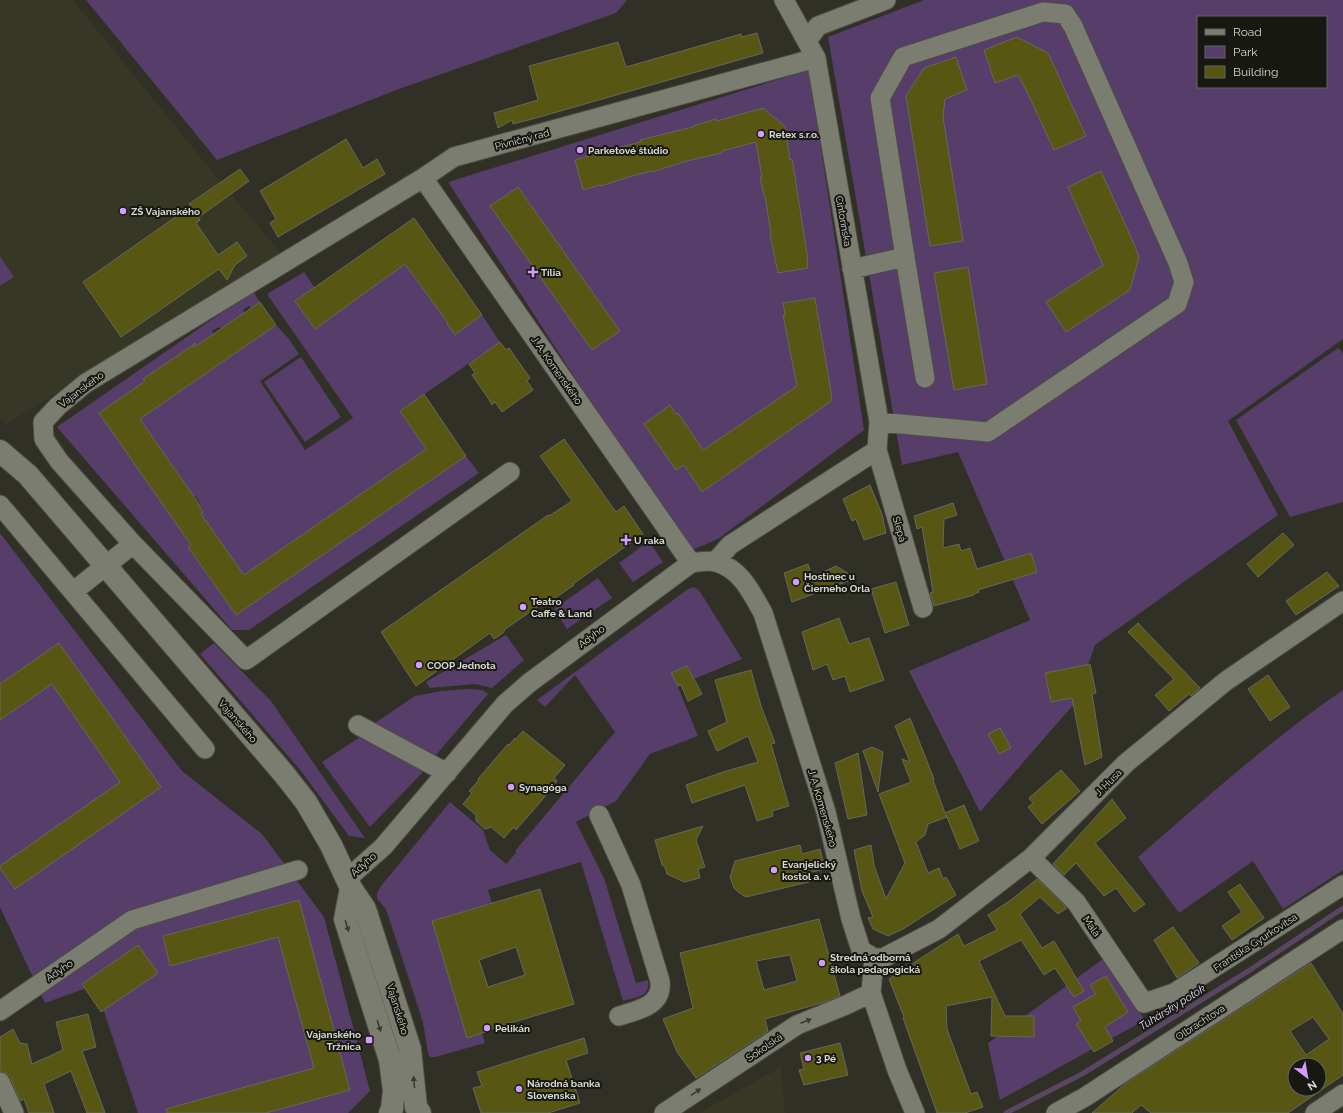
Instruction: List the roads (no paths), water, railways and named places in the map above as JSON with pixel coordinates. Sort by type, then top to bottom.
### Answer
[{"type":"main road","name":"Vajanského","points":[[0,451],[28,475],[288,779],[309,808],[331,845],[349,883],[365,909],[410,1049],[416,1107],[420,1113]]},
{"type":"main road","points":[[349,883],[345,919],[390,1060],[394,1091],[392,1109],[390,1113]]},
{"type":"street","name":"Cintorínska","points":[[784,0],[816,58],[879,422],[877,450]]},
{"type":"street","points":[[807,41],[818,26],[886,0]]},
{"type":"street","points":[[879,422],[988,432],[1177,304],[1184,282],[1178,263],[1065,14],[1043,12],[904,57],[880,98],[924,378]]},
{"type":"street","name":"Pivničný rad","points":[[255,280],[423,178],[454,157],[816,58]]},
{"type":"street","name":"J. A. Komenského","points":[[423,178],[691,563]]},
{"type":"street","points":[[852,269],[904,258]]},
{"type":"street","name":"Vajanského","points":[[255,280],[86,383],[58,406],[44,422],[44,439],[59,461],[133,544],[246,660],[510,472]]},
{"type":"street","points":[[691,563],[715,562],[730,545],[877,450]]},
{"type":"street","name":"Slepá","points":[[877,450],[923,608]]},
{"type":"street","points":[[0,505],[205,748]]},
{"type":"street","points":[[74,592],[133,544]]},
{"type":"street","name":"J. A. Komenského","points":[[715,562],[733,570],[746,584],[763,613],[826,812],[851,919],[861,950],[874,958]]},
{"type":"street","name":"Adyho","points":[[349,883],[383,846],[505,704],[529,683],[691,563]]},
{"type":"street","name":"J. Husa","points":[[874,958],[883,958],[939,929],[1031,858],[1126,763],[1226,681],[1343,601]]},
{"type":"street","points":[[358,725],[446,773]]},
{"type":"street","points":[[599,815],[631,885],[660,981],[660,992],[658,997],[646,1007],[619,1016]]},
{"type":"street","name":"Malá","points":[[1031,858],[1076,902],[1144,1003]]},
{"type":"street","name":"Adyho","points":[[0,1011],[132,920],[217,893],[298,870]]},
{"type":"street","name":"Františka Gyurkovitsa","points":[[1144,1003],[1174,993],[1343,885]]},
{"type":"street","name":"Olbrachtova","points":[[1056,1113],[1086,1097],[1343,928]]},
{"type":"street","points":[[874,958],[871,994],[897,1070],[915,1113]]},
{"type":"street","name":"Sokolská","points":[[664,1113],[797,1025],[846,1006],[871,994]]},
{"type":"street","points":[[0,1082],[14,1113]]},
{"type":"street","points":[[1315,1113],[1343,1094]]},
{"type":"waterway","name":"Tuhársky potok","points":[[1006,1113],[1082,1074],[1250,970],[1343,908]]},
{"type":"place","name":"Retex s.r.o.","points":[[761,134]]},
{"type":"place","name":"Parketové štúdio","points":[[580,150]]},
{"type":"place","name":"ZŠ Vajanského","points":[[123,211]]},
{"type":"place","name":"Tília","points":[[533,272]]},
{"type":"place","name":"U raka","points":[[626,540]]},
{"type":"place","name":"Hostinec u Čierneho Orla","points":[[796,582]]},
{"type":"place","name":"Teatro Caffe & Land","points":[[523,607]]},
{"type":"place","name":"COOP Jednota","points":[[419,665]]},
{"type":"place","name":"Synagóga","points":[[511,787]]},
{"type":"place","name":"Evanjelický kostol a. v.","points":[[774,870]]},
{"type":"place","name":"Stredná odborná škola pedagogická","points":[[822,963]]},
{"type":"place","name":"Pelikán","points":[[487,1028]]},
{"type":"place","name":"Vajanského Tržnica","points":[[369,1040]]},
{"type":"place","name":"3 Pé","points":[[808,1058]]},
{"type":"place","name":"Národná banka Slovenska","points":[[519,1089]]}]
